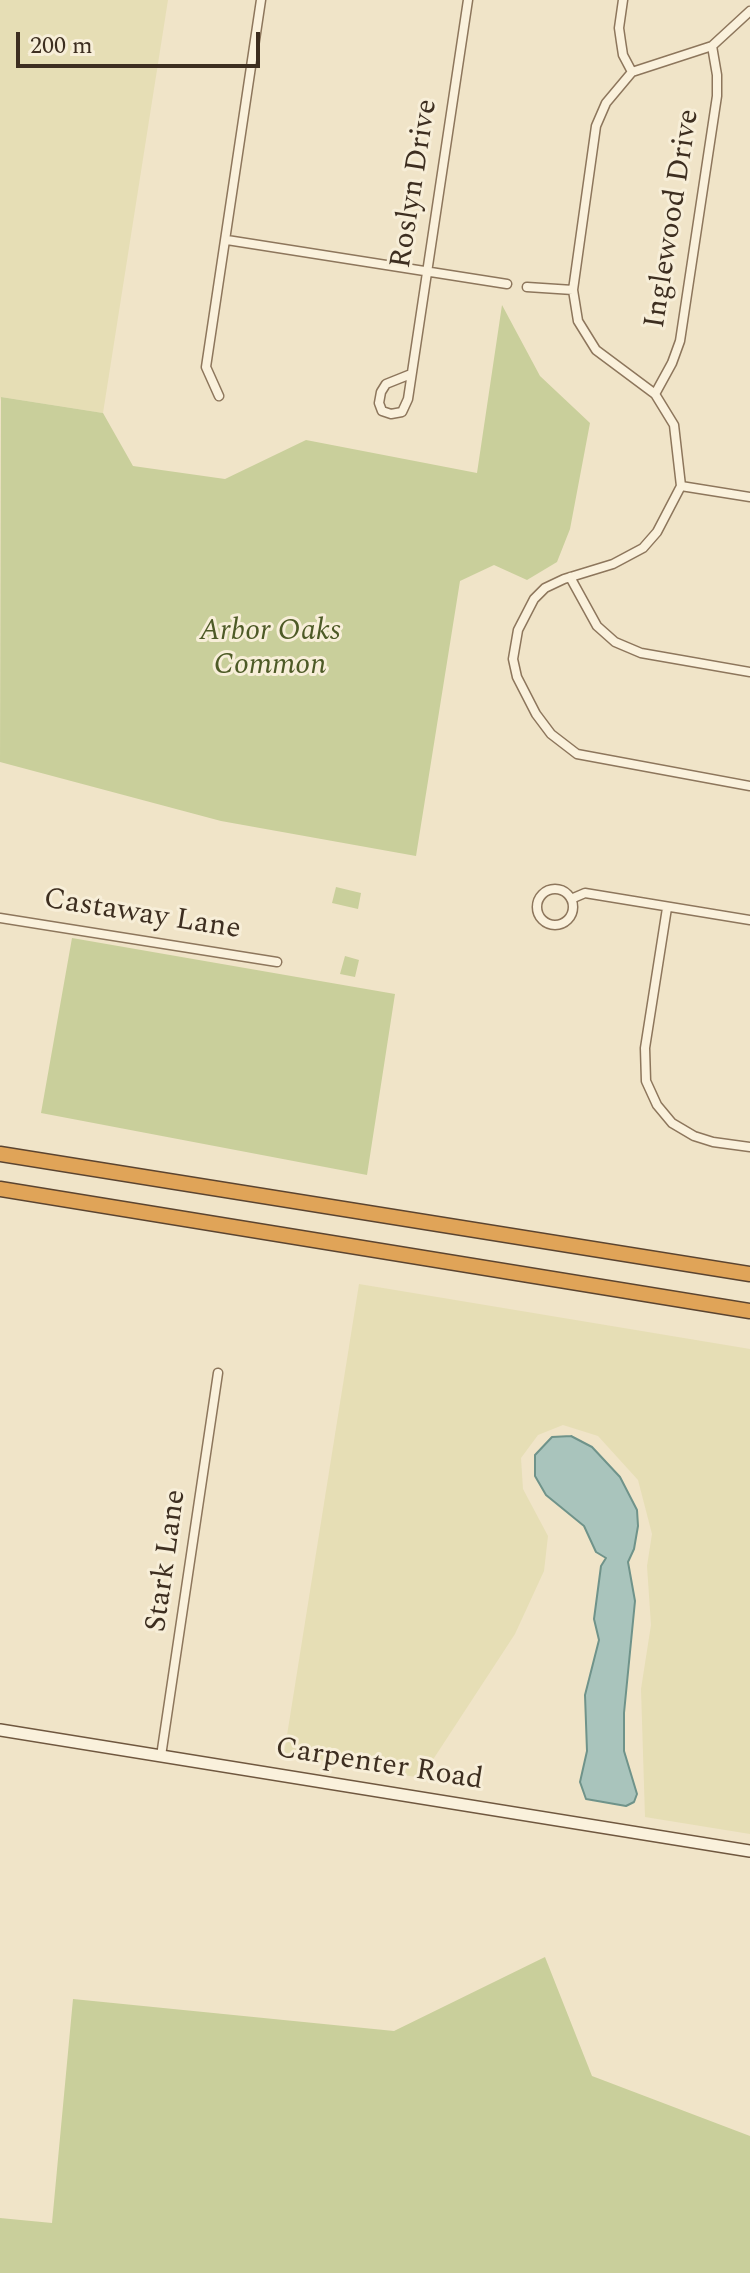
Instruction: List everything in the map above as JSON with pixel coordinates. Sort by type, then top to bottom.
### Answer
[{"type":"highway","points":[[0,1154],[750,1274]]},
{"type":"highway","points":[[0,1189],[750,1311]]},
{"type":"main road","name":"Carpenter Road","points":[[0,1730],[750,1851]]},
{"type":"street","points":[[219,396],[206,367],[261,0]]},
{"type":"street","name":"Roslyn Drive","points":[[411,374],[386,384],[379,403],[382,411],[391,414],[402,412],[408,399],[468,0]]},
{"type":"street","points":[[623,0],[619,28],[623,55],[632,72]]},
{"type":"street","points":[[750,11],[712,46],[632,72],[606,103],[596,126],[573,290],[578,321],[596,350],[655,394],[674,425],[681,486],[657,532],[643,548],[613,564],[545,588],[524,615],[514,647],[517,677],[536,714],[563,746],[585,757],[750,786]]},
{"type":"street","name":"Inglewood Drive","points":[[655,394],[680,341],[717,96],[712,46]]},
{"type":"street","points":[[227,240],[507,284]]},
{"type":"street","points":[[527,287],[573,290]]},
{"type":"street","points":[[681,486],[750,497]]},
{"type":"street","points":[[570,577],[597,626],[615,642],[641,653],[750,672]]},
{"type":"street","points":[[562,891],[571,899],[573,910],[564,923],[547,923],[539,914],[538,903],[545,893],[562,891]]},
{"type":"street","points":[[571,899],[585,893],[750,920]]},
{"type":"street","points":[[667,908],[645,1048],[646,1081],[657,1105],[672,1123],[694,1136],[713,1142],[750,1147]]},
{"type":"street","name":"Castaway Lane","points":[[0,918],[277,962]]},
{"type":"street","name":"Stark Lane","points":[[161,1756],[218,1373]]},
{"type":"shaded area","points":[[0,0],[168,0],[103,413],[1,397],[0,401]]},
{"type":"shaded area","points":[[359,1284],[750,1349],[750,1834],[645,1817],[641,1689],[651,1625],[647,1566],[652,1534],[638,1480],[598,1436],[563,1425],[538,1435],[521,1458],[523,1489],[548,1536],[544,1571],[515,1634],[421,1778],[284,1754]]},
{"type":"green space","name":"Arbor Oaks Common","points":[[502,305],[540,376],[590,423],[570,529],[557,562],[527,580],[494,565],[460,581],[416,856],[221,821],[0,762],[1,397],[103,413],[133,466],[225,479],[306,440],[477,473]]},
{"type":"green space","points":[[336,887],[361,893],[358,909],[332,903]]},
{"type":"green space","points":[[72,938],[395,994],[367,1175],[41,1113]]},
{"type":"green space","points":[[345,956],[359,960],[355,977],[340,974]]},
{"type":"green space","points":[[545,1957],[592,2076],[750,2136],[750,2273],[0,2273],[0,2218],[52,2223],[73,1999],[394,2031]]},
{"type":"water","points":[[571,1436],[592,1447],[620,1477],[637,1510],[638,1526],[628,1562],[635,1601],[624,1713],[624,1751],[637,1794],[634,1802],[626,1806],[586,1799],[580,1782],[587,1751],[585,1695],[599,1640],[594,1619],[601,1566],[606,1558],[596,1552],[584,1526],[546,1495],[535,1476],[535,1455],[552,1437]]}]
